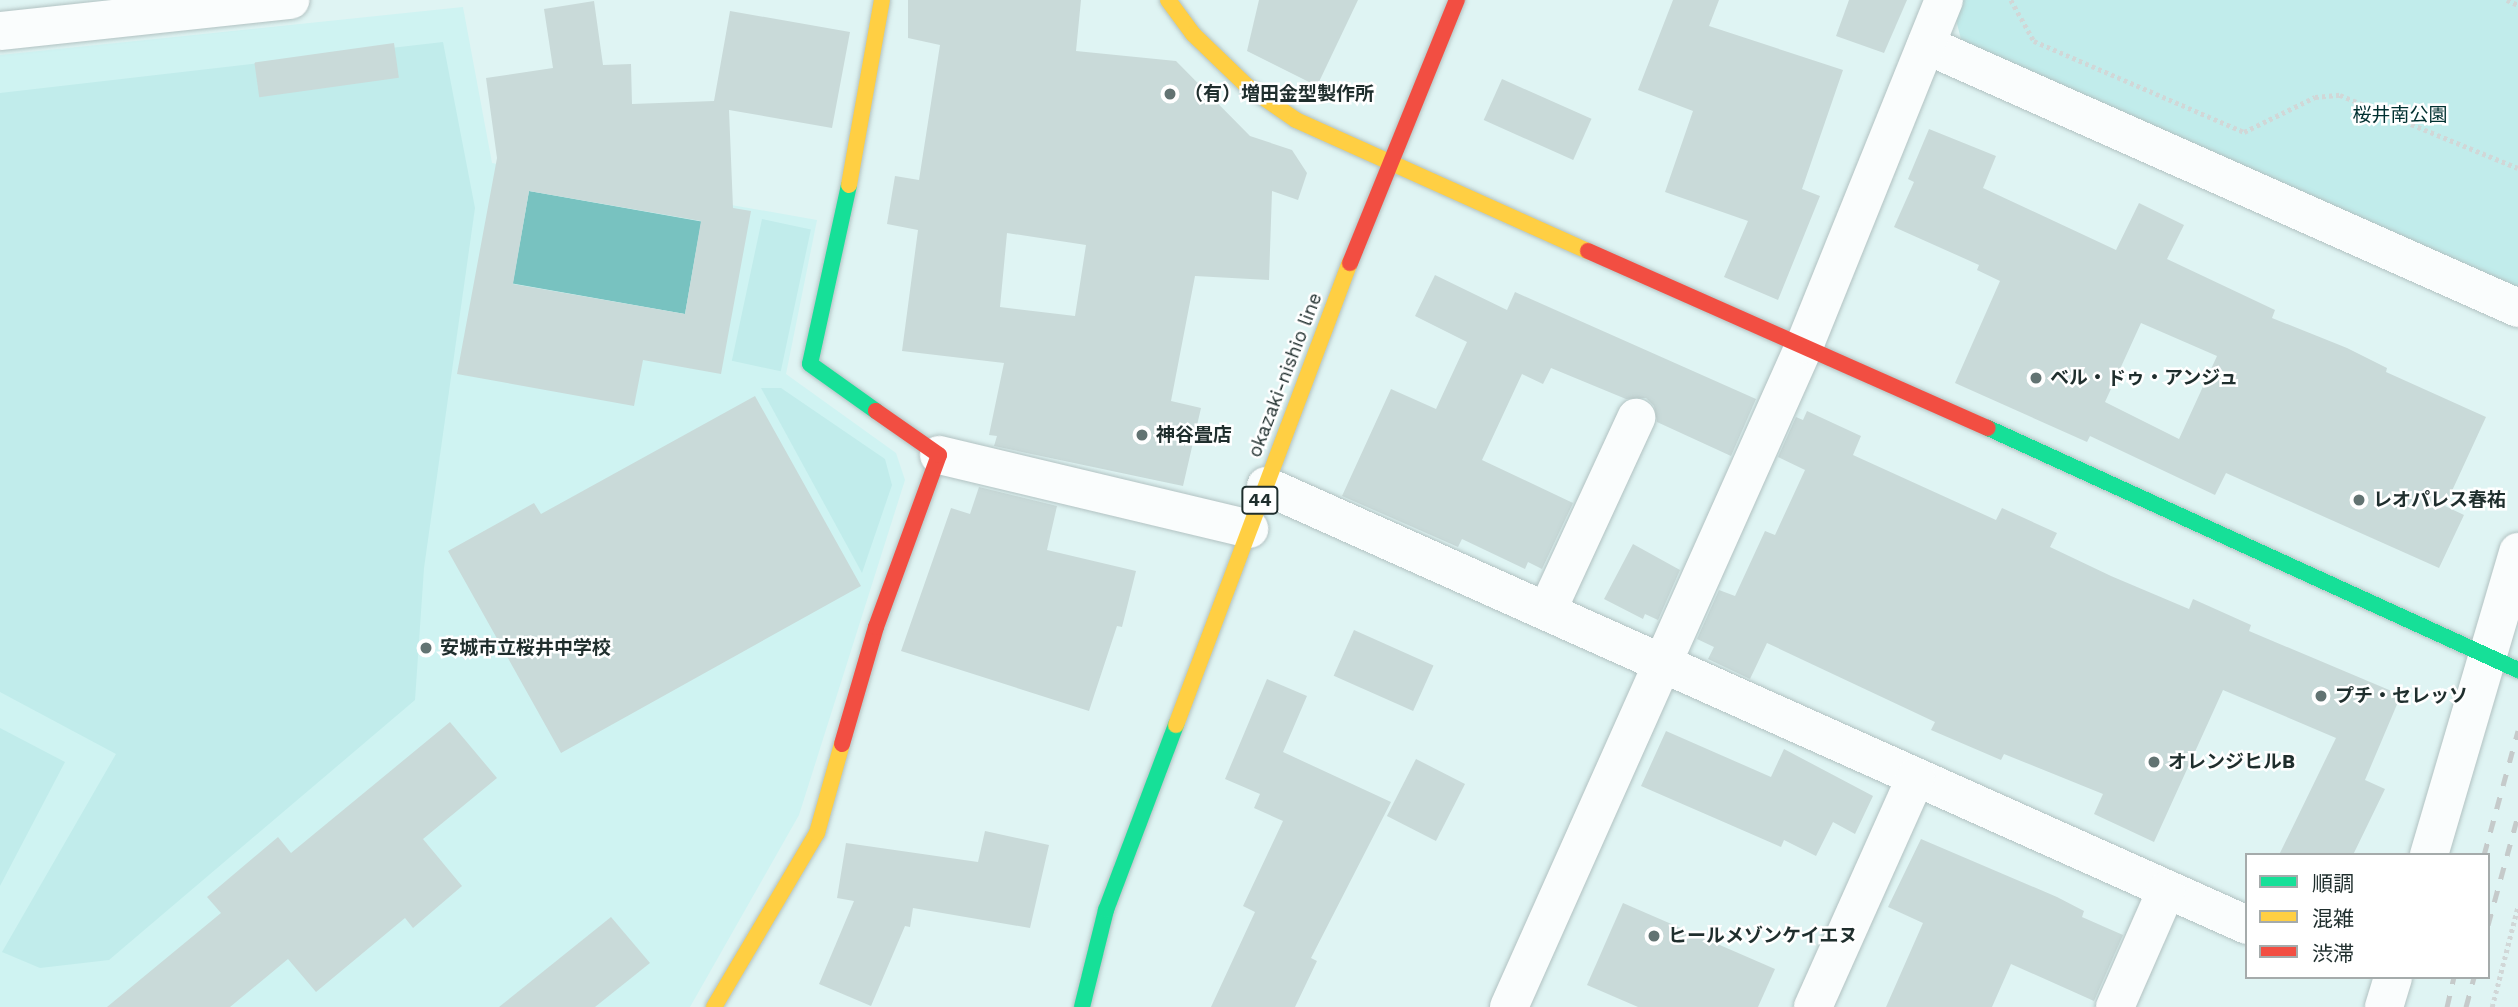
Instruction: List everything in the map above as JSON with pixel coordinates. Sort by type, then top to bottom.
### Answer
[{"type":"street","points":[[0,32],[182,5],[290,0]]},
{"type":"street","points":[[882,0],[840,235],[810,364],[939,455],[1249,529]]},
{"type":"street","points":[[1168,0],[1193,34],[1248,86],[1296,120],[1387,164],[1805,344],[2503,661]]},
{"type":"street","name":"okazaki-nishio line","points":[[1082,1007],[1106,910],[1387,164],[1457,0]]},
{"type":"street","points":[[1509,1007],[1805,344],[1944,0]]},
{"type":"street","points":[[1926,45],[2518,308]]},
{"type":"street","points":[[1547,611],[1636,418]]},
{"type":"street","points":[[714,1007],[817,833],[876,627],[939,455]]},
{"type":"street","points":[[1266,486],[2245,924]]},
{"type":"street","points":[[2430,853],[2503,661],[2518,552]]},
{"type":"street","points":[[1813,1007],[1916,777]]},
{"type":"street","points":[[2115,1007],[2166,891]]},
{"type":"path","points":[[2011,0],[2034,41],[2244,132],[2315,97],[2340,95],[2518,167]]},
{"type":"path","points":[[2507,0],[2518,5]]},
{"type":"path","points":[[2492,1007],[2518,906]]},
{"type":"shaded area","name":"安城市立桜井中学校","points":[[463,7],[492,163],[817,220],[786,374],[896,453],[905,480],[799,815],[690,1007],[0,1007],[0,55]]},
{"type":"shaded area","points":[[529,191],[701,221],[685,314],[513,284]]},
{"type":"green space","name":"桜井南公園","points":[[1962,0],[2518,0],[2518,293],[1962,43],[1955,16]]},
{"type":"green space","points":[[443,42],[475,208],[424,568],[415,700],[109,960],[40,968],[2,952],[116,754],[0,692],[0,93]]},
{"type":"green space","points":[[762,219],[811,229],[781,371],[732,361]]},
{"type":"green space","points":[[761,388],[781,388],[885,459],[892,485],[862,573]]},
{"type":"green space","points":[[0,728],[65,762],[0,886]]},
{"type":"building","points":[[908,0],[1081,0],[1076,51],[1176,61],[1250,136],[1292,150],[1307,173],[1298,200],[1272,191],[1269,280],[1195,276],[1171,401],[1201,408],[1183,486],[994,446],[997,436],[989,435],[1004,363],[902,351],[918,230],[887,224],[895,176],[919,180],[940,45],[908,38]],"holes":[[[1007,233],[1086,245],[1075,316],[1000,307]]]},
{"type":"building","points":[[1259,0],[1358,0],[1317,86],[1247,51]]},
{"type":"building","points":[[1673,0],[1719,0],[1709,26],[1843,70],[1802,189],[1820,196],[1778,300],[1724,277],[1748,221],[1665,192],[1693,111],[1638,90]]},
{"type":"building","points":[[1849,0],[1907,0],[1884,53],[1836,36]]},
{"type":"building","points":[[594,1],[603,65],[631,64],[632,104],[714,101],[730,11],[850,32],[832,128],[729,110],[733,208],[751,211],[721,374],[643,360],[634,406],[457,374],[497,158],[486,78],[553,68],[544,9]],"holes":[[[529,191],[701,221],[685,314],[513,284]]]},
{"type":"building","points":[[394,43],[399,78],[259,97],[254,63]]},
{"type":"building","points":[[1502,79],[1592,119],[1573,160],[1484,120]]},
{"type":"building","points":[[1929,129],[1996,156],[1983,188],[2116,250],[2139,203],[2184,225],[2167,259],[2275,310],[2272,318],[2347,348],[2387,368],[2386,372],[2486,417],[2445,506],[2464,515],[2439,568],[2226,473],[2215,495],[2090,436],[2087,442],[1955,383],[2000,281],[1977,270],[1979,265],[1894,227],[1914,182],[1908,179]],"holes":[[[2141,323],[2217,356],[2179,439],[2105,402]]]},
{"type":"building","points":[[1435,275],[1507,310],[1515,292],[1756,399],[1731,456],[1657,422],[1654,406],[1646,398],[1626,399],[1551,368],[1543,384],[1522,374],[1482,460],[1573,503],[1542,569],[1528,562],[1525,569],[1462,539],[1458,547],[1342,496],[1391,389],[1436,409],[1467,342],[1415,316]]},
{"type":"building","points":[[755,396],[861,586],[561,753],[448,551],[534,503],[541,514]]},
{"type":"building","points":[[1807,411],[1861,436],[1853,455],[1996,520],[2002,508],[2057,533],[2050,547],[2111,576],[2189,609],[2193,599],[2251,625],[2249,631],[2401,695],[2365,780],[2385,789],[2354,853],[2280,853],[2336,738],[2223,690],[2154,842],[2094,814],[2103,794],[2004,754],[2001,760],[1931,730],[1935,722],[1767,643],[1750,679],[1708,659],[1714,647],[1697,639],[1719,590],[1735,596],[1765,531],[1775,535],[1805,470],[1778,457],[1796,417],[1803,420]]},
{"type":"building","points":[[979,487],[1057,506],[1047,550],[1136,571],[1122,627],[1117,626],[1089,711],[901,651],[951,508],[970,514]]},
{"type":"building","points":[[1633,544],[1680,570],[1658,620],[1645,614],[1643,619],[1604,599]]},
{"type":"building","points":[[1354,630],[1433,665],[1413,711],[1334,676]]},
{"type":"building","points":[[1267,679],[1307,696],[1283,752],[1391,802],[1311,958],[1317,961],[1295,1007],[1211,1007],[1255,912],[1243,906],[1283,821],[1254,808],[1260,794],[1225,779]]},
{"type":"building","points":[[450,722],[497,778],[423,839],[462,886],[413,928],[405,918],[316,992],[288,959],[230,1007],[107,1007],[221,913],[207,897],[278,837],[291,853]]},
{"type":"building","points":[[1666,731],[1771,777],[1784,749],[1873,796],[1855,834],[1833,822],[1816,856],[1784,840],[1781,847],[1641,786]]},
{"type":"building","points":[[1416,759],[1465,784],[1436,841],[1387,816]]},
{"type":"building","points":[[985,831],[1049,845],[1030,928],[913,908],[910,927],[905,926],[871,1006],[819,984],[854,901],[837,898],[846,843],[978,862]]},
{"type":"building","points":[[1921,839],[2057,897],[2084,911],[2082,917],[2123,935],[2094,1001],[2011,964],[1992,1007],[1886,1007],[1923,923],[1888,907]]},
{"type":"building","name":"ヒールメゾンケイエヌ","points":[[1623,903],[1775,969],[1758,1007],[1638,1007],[1587,985]]},
{"type":"building","points":[[611,917],[650,963],[595,1007],[499,1007]]},
{"type":"railway","points":[[2485,853],[2518,731]]},
{"type":"railway","points":[[2490,918],[2518,815]]},
{"type":"railway","points":[[2447,1007],[2454,979]]},
{"type":"railway","points":[[2466,1007],[2473,979]]},
{"type":"traffic: fast","points":[[849,185],[810,364],[876,411]]},
{"type":"traffic: fast","points":[[1988,428],[2518,670]]},
{"type":"traffic: fast","points":[[1082,1007],[1106,910],[1176,725]]},
{"type":"traffic: slow","points":[[849,185],[882,0]]},
{"type":"traffic: slow","points":[[1168,0],[1193,34],[1248,87],[1296,120],[1588,251]]},
{"type":"traffic: slow","points":[[1176,725],[1350,263]]},
{"type":"traffic: slow","points":[[714,1007],[817,833],[842,744]]},
{"type":"traffic: jam","points":[[1350,263],[1457,0]]},
{"type":"traffic: jam","points":[[1588,251],[1988,428]]},
{"type":"traffic: jam","points":[[842,744],[876,627],[939,455],[876,411]]},
{"type":"place","name":"（有）増田金型製作所","points":[[1170,94]]},
{"type":"place","name":"ベル・ドゥ・アンジュ","points":[[2036,378]]},
{"type":"place","name":"神谷畳店","points":[[1142,435]]},
{"type":"place","name":"レオパレス春祐","points":[[2359,500]]},
{"type":"place","name":"安城市立桜井中学校","points":[[426,648]]},
{"type":"place","name":"プチ・セレッソ","points":[[2321,696]]},
{"type":"place","name":"オレンジヒルB","points":[[2154,762]]},
{"type":"place","name":"ヒールメゾンケイエヌ","points":[[1654,936]]}]
